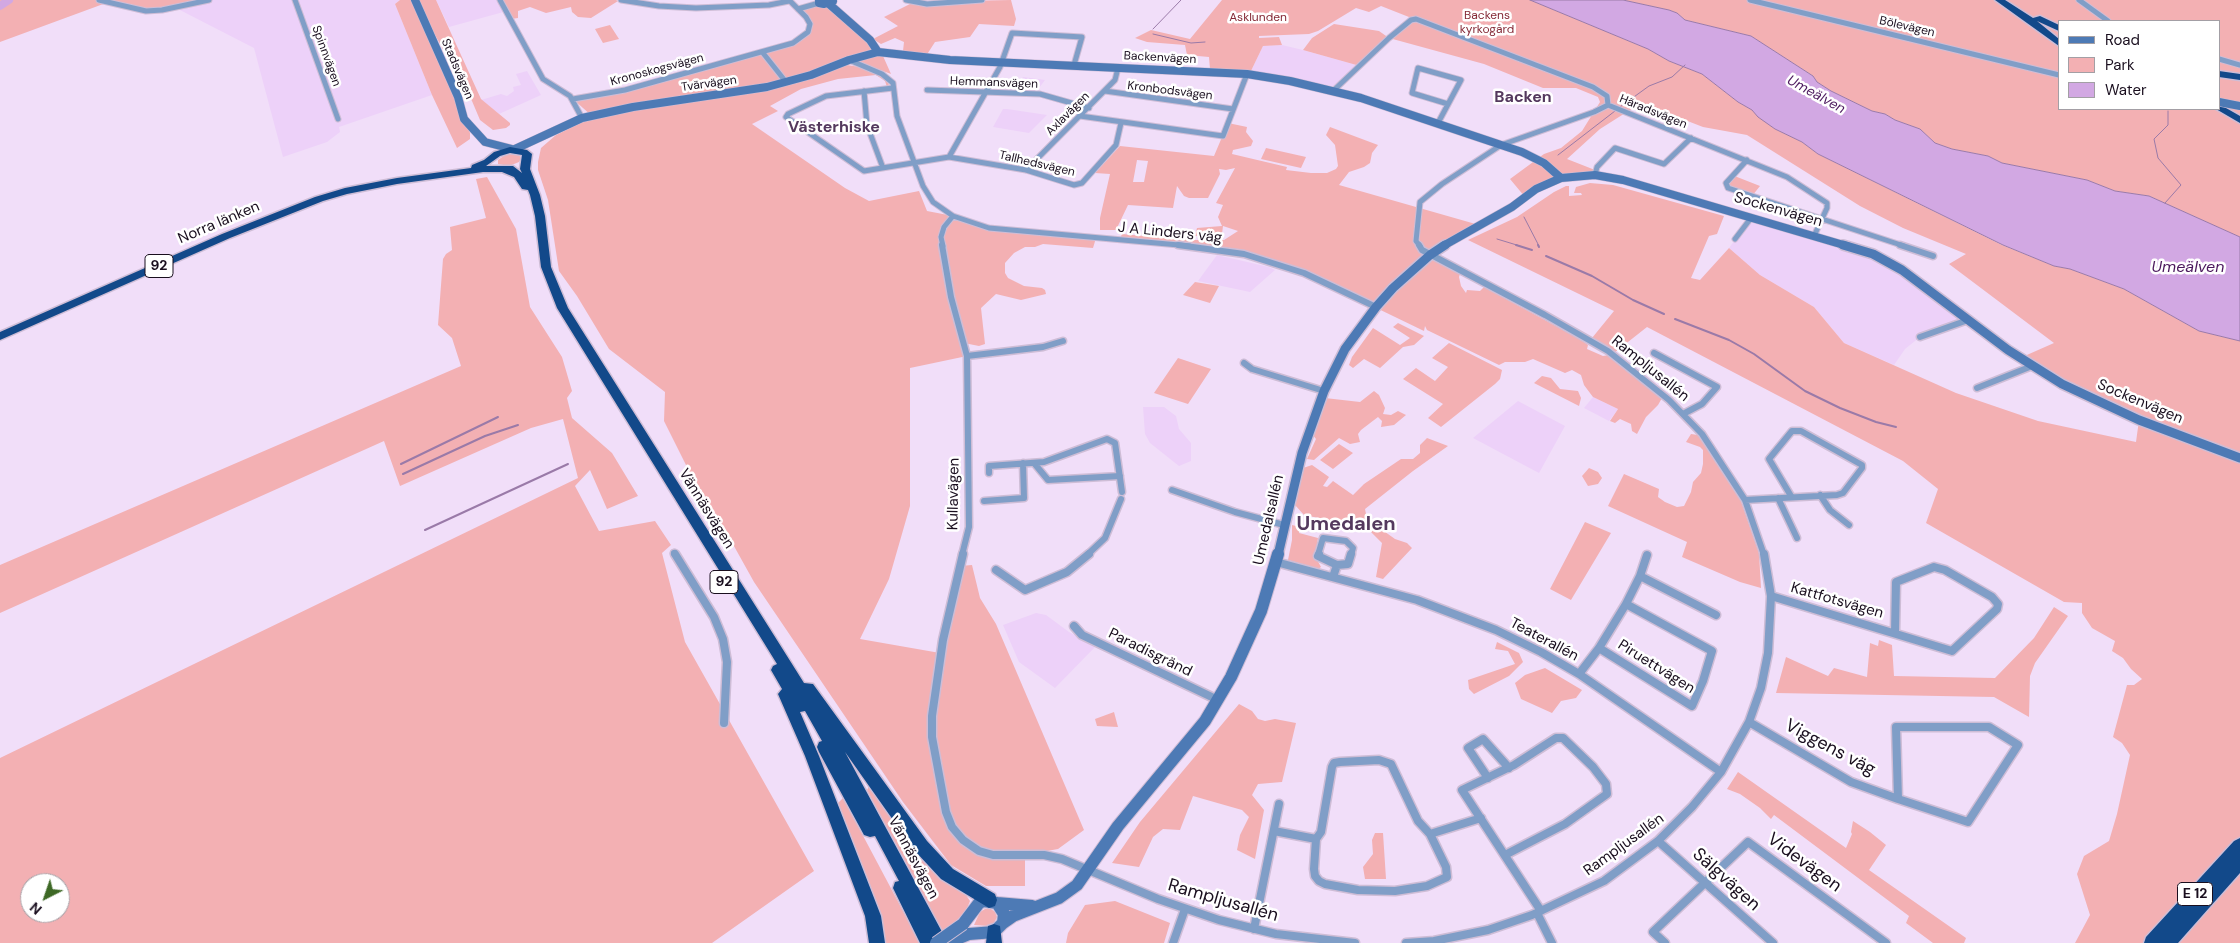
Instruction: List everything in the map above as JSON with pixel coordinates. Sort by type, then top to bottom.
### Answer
[{"type":"highway","points":[[1999,0],[2058,27]]},
{"type":"highway","points":[[1999,0],[2058,41]]},
{"type":"highway","points":[[2005,0],[2058,26]]},
{"type":"highway","points":[[2220,76],[2240,78]]},
{"type":"highway","points":[[2220,104],[2240,115]]},
{"type":"highway","points":[[2220,104],[2240,120]]},
{"type":"highway","points":[[506,170],[521,165],[527,156],[514,149]]},
{"type":"highway","name":"92","points":[[506,170],[493,162],[514,149]]},
{"type":"highway","name":"Vännäsvägen","points":[[527,156],[525,169],[540,216],[546,267],[563,308],[854,781],[940,943]]},
{"type":"highway","name":"Norra länken","points":[[0,336],[226,236],[319,199],[397,181],[460,172],[493,162]]},
{"type":"highway","name":"Vännäsvägen","points":[[506,170],[518,175],[527,190],[532,207],[542,274],[557,310],[774,663],[880,847],[930,943]]},
{"type":"highway","points":[[764,632],[786,657],[921,846],[947,874],[993,902]]},
{"type":"highway","points":[[774,663],[873,916],[877,943]]},
{"type":"highway","name":"E 12","points":[[2152,943],[2240,846]]},
{"type":"highway","name":"E 12","points":[[2167,943],[2240,861]]},
{"type":"street","points":[[99,0],[146,11],[176,8],[209,0]]},
{"type":"street","name":"Spinnvägen","points":[[295,0],[338,119]]},
{"type":"street","name":"Stadsvägen","points":[[414,0],[458,96],[464,119],[472,131],[493,151],[493,162]]},
{"type":"street","points":[[500,0],[543,79],[573,99],[582,118]]},
{"type":"street","points":[[621,0],[659,6],[696,8],[769,5],[789,0],[798,9],[819,1],[832,2],[870,40],[878,52]]},
{"type":"street","points":[[906,0],[920,4],[940,4],[982,0]]},
{"type":"street","name":"Bölevägen","points":[[1750,0],[2058,75]]},
{"type":"street","points":[[2079,0],[2107,20]]},
{"type":"street","name":"Kronoskogsvägen","points":[[573,99],[619,91],[793,43],[808,32],[809,22],[798,9]]},
{"type":"street","name":"Häradsvägen","points":[[1333,90],[1389,38],[1411,20],[1416,19],[1593,86],[1607,96],[1608,105],[1787,177],[1825,201],[1827,206],[1822,219]]},
{"type":"street","points":[[948,157],[1002,62],[1012,33],[1082,37],[1074,65]]},
{"type":"street","name":"Tvärvägen","points":[[514,149],[544,137],[582,118],[633,106],[744,91],[786,82],[878,52]]},
{"type":"street","name":"Backenvägen","points":[[878,52],[921,58],[1247,74],[1333,90],[1438,123],[1537,159],[1561,178]]},
{"type":"street","points":[[762,53],[786,82]]},
{"type":"street","points":[[2220,58],[2240,65]]},
{"type":"street","points":[[849,60],[882,74],[893,83],[897,116],[929,196],[941,208],[953,216]]},
{"type":"street","name":"Axlavägen","points":[[1026,170],[1116,79],[1118,68]]},
{"type":"street","points":[[1438,123],[1461,80],[1418,68],[1412,93],[1448,104]]},
{"type":"street","points":[[1080,116],[1223,136],[1247,74]]},
{"type":"street","points":[[883,168],[868,125],[864,91],[893,88]]},
{"type":"street","name":"Hemmansvägen","points":[[927,90],[1046,95],[1088,108]]},
{"type":"street","name":"Tallhedsvägen","points":[[864,91],[826,96],[788,114],[786,117],[861,171],[948,157],[1026,170],[1071,184],[1079,184],[1116,145],[1121,123]]},
{"type":"street","name":"Kronbodsvägen","points":[[1105,91],[1124,96],[1234,109]]},
{"type":"street","points":[[2220,103],[2240,106]]},
{"type":"street","points":[[1430,255],[1422,250],[1416,241],[1420,202],[1442,184],[1501,145],[1594,112],[1608,105]]},
{"type":"street","name":"Tvärvägen","points":[[527,156],[544,137]]},
{"type":"street","points":[[1596,176],[1596,167],[1615,148],[1664,164],[1691,138]]},
{"type":"street","points":[[485,142],[514,149]]},
{"type":"street","points":[[1746,160],[1726,183],[1727,186],[1933,256]]},
{"type":"street","name":"Sockenvägen","points":[[1561,178],[1596,176],[1623,180],[1866,251],[1906,273],[2032,366],[2062,384],[2117,410],[2240,458]]},
{"type":"street","name":"Umedalsallén","points":[[997,933],[1013,916],[1054,900],[1077,885],[1118,826],[1204,721],[1218,700],[1231,677],[1261,611],[1276,562],[1302,454],[1324,391],[1345,350],[1376,308],[1393,288],[1430,255],[1458,236],[1512,207],[1536,189],[1561,178]]},
{"type":"street","name":"J A Linders väg","points":[[953,216],[989,228],[1188,246],[1244,254],[1304,273],[1376,308]]},
{"type":"street","name":"Kullavägen","points":[[953,216],[944,228],[942,244],[951,297],[967,356],[969,527],[942,640],[932,716],[932,737],[946,812],[952,827],[963,840],[979,850],[993,855],[1044,855],[1062,859],[1087,870]]},
{"type":"street","points":[[1735,239],[1751,218]]},
{"type":"street","points":[[1814,236],[1822,219]]},
{"type":"street","name":"Rampljusallén","points":[[1406,943],[1434,942],[1488,930],[1539,912],[1604,881],[1658,841],[1692,808],[1721,772],[1749,722],[1761,688],[1768,653],[1771,596],[1764,554],[1745,500],[1718,456],[1684,414],[1650,383],[1598,345],[1430,255]]},
{"type":"street","points":[[1920,337],[1968,320]]},
{"type":"street","points":[[967,356],[1043,348],[1063,341]]},
{"type":"street","points":[[1654,353],[1717,387],[1702,404],[1684,414]]},
{"type":"street","points":[[1244,362],[1252,369],[1324,391]]},
{"type":"street","points":[[1977,388],[2032,366]]},
{"type":"street","points":[[1745,500],[1843,493],[1862,468],[1862,465],[1796,430],[1792,431],[1769,460],[1791,496]]},
{"type":"street","points":[[990,472],[989,466],[1052,460],[1107,439],[1115,443],[1122,495],[1105,538],[1096,549],[1067,572],[1024,590],[996,570]]},
{"type":"street","points":[[1034,463],[1048,480],[1120,476]]},
{"type":"street","name":"Kullavägen","points":[[984,501],[1024,498],[1023,464]]},
{"type":"street","points":[[1172,490],[1235,512],[1284,525]]},
{"type":"street","points":[[1820,495],[1830,510],[1849,525]]},
{"type":"street","points":[[1778,498],[1797,538]]},
{"type":"street","points":[[1323,538],[1346,541],[1353,548],[1348,564],[1337,565],[1318,556],[1323,538]]},
{"type":"street","points":[[674,552],[714,617],[724,639],[727,662],[724,723]]},
{"type":"street","name":"Piruettvägen","points":[[1579,674],[1599,648],[1626,604],[1640,576],[1647,555]]},
{"type":"street","name":"Teaterallén","points":[[1276,562],[1447,611],[1519,641],[1579,674],[1721,772]]},
{"type":"street","points":[[1333,577],[1337,565]]},
{"type":"street","name":"Kattfotsvägen","points":[[1771,596],[1895,632],[1948,650],[1955,650],[1997,609],[1998,604],[1992,598],[1945,570],[1934,568],[1896,582],[1895,632]]},
{"type":"street","points":[[1640,576],[1716,615]]},
{"type":"street","name":"Piruettvägen","points":[[1599,648],[1692,706],[1703,681],[1712,651],[1626,604]]},
{"type":"street","name":"Paradisgränd","points":[[1074,626],[1082,635],[1218,700]]},
{"type":"street","name":"Viggens väg","points":[[1749,722],[1851,782],[1898,799],[1968,822],[2018,745],[1989,727],[1896,727],[1898,799]]},
{"type":"street","points":[[1505,855],[1565,824],[1604,798],[1608,789],[1593,767],[1563,738],[1556,738],[1509,768],[1462,790],[1505,855],[1539,912],[1552,943]]},
{"type":"street","points":[[1488,778],[1468,748],[1483,739],[1509,768]]},
{"type":"street","points":[[1379,760],[1391,764],[1395,769],[1418,821],[1430,834],[1446,867],[1447,877],[1427,886],[1395,891],[1358,890],[1325,884],[1315,876],[1316,839],[1321,832],[1334,763],[1379,760]]},
{"type":"street","points":[[1254,929],[1279,804]]},
{"type":"street","points":[[1430,834],[1481,818]]},
{"type":"street","points":[[1274,831],[1316,839]]},
{"type":"street","name":"Sälgvägen","points":[[1658,841],[1773,943]]},
{"type":"street","name":"Videvägen","points":[[1665,943],[1653,932],[1706,884],[1748,842],[1886,943]]},
{"type":"street","name":"Rampljusallén","points":[[1087,870],[1184,909],[1254,929],[1302,938],[1339,943],[1355,943]]},
{"type":"street","points":[[936,943],[966,929],[997,933],[1004,914],[993,902],[979,903],[966,929],[947,943]]},
{"type":"street","name":"Umedalsallén","points":[[993,902],[1015,906],[1038,905]]},
{"type":"street","points":[[1173,943],[1184,909]]},
{"type":"shaded area","points":[[209,0],[400,0],[395,4],[432,95],[339,127],[340,132],[327,142],[283,157],[254,48],[176,8]]},
{"type":"shaded area","points":[[436,0],[500,0],[507,11],[449,27]]},
{"type":"shaded area","points":[[1282,45],[1360,66],[1336,87],[1250,73],[1263,46]]},
{"type":"shaded area","points":[[527,71],[541,95],[499,114],[481,100],[501,94],[507,96],[514,91],[513,87],[521,85],[516,74]]},
{"type":"shaded area","points":[[1023,77],[1045,80],[1036,92],[1015,91]]},
{"type":"shaded area","points":[[1003,109],[1047,115],[1029,133],[993,127]]},
{"type":"shaded area","points":[[1751,218],[1873,254],[1968,320],[1920,337],[1905,349],[1894,365],[1844,343],[1814,307],[1760,275],[1729,248]]},
{"type":"shaded area","points":[[1217,255],[1275,270],[1250,292],[1198,281]]},
{"type":"shaded area","points":[[1593,397],[1618,409],[1609,421],[1584,408]]},
{"type":"shaded area","points":[[1518,401],[1565,426],[1539,473],[1473,438]]},
{"type":"shaded area","points":[[1143,407],[1164,407],[1176,416],[1179,429],[1191,443],[1191,461],[1179,466],[1150,443],[1145,434]]},
{"type":"shaded area","points":[[1036,613],[1046,615],[1069,632],[1096,646],[1055,688],[1019,662],[1003,625]]},
{"type":"green space","points":[[0,0],[209,0],[146,11],[106,3],[0,42]]},
{"type":"green space","points":[[400,0],[436,0],[481,99],[510,125],[506,128],[493,130],[480,120],[472,101],[416,1],[470,133],[470,139],[457,148],[432,95],[395,4]]},
{"type":"green space","points":[[500,0],[618,1],[591,18],[578,17],[572,12],[571,7],[546,13],[530,7],[518,11],[518,18],[511,19]]},
{"type":"green space","points":[[1011,0],[1016,19],[1014,26],[979,24],[970,37],[935,42],[926,56],[903,51],[904,42],[895,38],[881,44],[873,39],[898,26],[884,17],[914,2]]},
{"type":"green space","points":[[1222,0],[1530,0],[1648,49],[1669,61],[1702,74],[1775,129],[1802,142],[1818,154],[2002,245],[2054,266],[2070,269],[2124,289],[2199,331],[2240,341],[2240,943],[2075,943],[2090,915],[2077,874],[2084,856],[2109,841],[2130,755],[2122,743],[2113,737],[2127,685],[2134,685],[2142,679],[2123,658],[2112,651],[2115,641],[2092,628],[2082,613],[2082,603],[2064,602],[1926,523],[1938,489],[1903,461],[1647,327],[1614,353],[1592,338],[1614,311],[1468,240],[1517,217],[1566,186],[1569,186],[1569,196],[1582,195],[1581,193],[1574,193],[1576,187],[1590,183],[1613,185],[1724,216],[1717,234],[1709,236],[1691,278],[1700,280],[1729,248],[1760,275],[1814,307],[1844,343],[1956,393],[2038,421],[2136,442],[2139,420],[2020,358],[2054,343],[1949,264],[1966,254],[1903,228],[1860,206],[1747,135],[1703,127],[1641,103],[1600,129],[1567,159],[1595,170],[1595,175],[1561,178],[1525,197],[1510,179],[1544,154],[1561,148],[1582,131],[1600,102],[1598,97],[1576,88],[1543,88],[1484,64],[1389,38],[1414,19],[1381,6],[1369,12],[1356,8],[1318,31],[1309,34],[1259,36],[1259,38],[1279,37],[1282,45],[1263,46],[1250,73],[1210,69],[1209,57],[1187,55],[1185,45],[1147,42],[1135,38],[1151,30],[1190,39]]},
{"type":"green space","points":[[1623,0],[2240,0],[2240,237],[2149,196],[2115,191],[2087,180],[2002,163],[1988,156],[1952,149],[1935,143],[1920,129],[1895,120],[1885,114],[1872,111],[1831,91],[1817,82],[1813,76],[1751,36],[1685,20],[1677,13]]},
{"type":"green space","points":[[824,4],[878,52],[831,70],[847,65],[860,67],[879,75],[888,81],[889,86],[887,87],[885,81],[876,75],[838,79],[801,89],[770,106],[778,111],[752,124],[845,188],[869,201],[919,191],[927,211],[953,216],[982,227],[1096,238],[1093,248],[1043,244],[1035,247],[1025,247],[1014,253],[1005,263],[1005,273],[1008,278],[1024,286],[1042,288],[1046,294],[1021,300],[996,294],[981,308],[985,344],[979,346],[964,343],[967,356],[910,368],[910,506],[889,579],[860,639],[940,653],[960,566],[972,565],[980,598],[996,624],[1084,830],[1058,849],[1025,855],[1025,886],[986,886],[951,865],[903,802],[754,582],[688,469],[664,421],[665,392],[609,349],[577,296],[559,271],[548,200],[538,170],[538,162],[541,148],[556,135],[593,117],[573,99],[606,94],[708,67],[802,38],[810,24],[798,9]]},
{"type":"green space","points":[[1334,24],[1379,31],[1389,38],[1360,66],[1303,50],[1312,38]]},
{"type":"green space","points":[[610,25],[619,39],[603,43],[595,29]]},
{"type":"green space","points":[[875,55],[883,56],[891,74],[861,63],[861,60]]},
{"type":"green space","points":[[1228,123],[1247,127],[1246,132],[1253,141],[1251,146],[1233,150],[1232,154],[1287,167],[1286,170],[1327,173],[1336,169],[1338,166],[1335,145],[1326,135],[1330,127],[1378,145],[1372,153],[1370,163],[1349,172],[1339,185],[1479,225],[1431,255],[1461,271],[1459,277],[1461,286],[1466,293],[1467,290],[1480,291],[1484,287],[1580,339],[1588,345],[1587,349],[1603,356],[1609,355],[1662,398],[1646,417],[1637,434],[1632,431],[1631,424],[1620,419],[1615,423],[1610,421],[1618,409],[1593,397],[1584,385],[1581,375],[1572,370],[1565,373],[1533,359],[1525,362],[1505,362],[1499,365],[1427,330],[1425,326],[1424,331],[1304,273],[1244,254],[1120,239],[1122,234],[1189,240],[1224,240],[1238,231],[1223,226],[1222,234],[1195,236],[1197,228],[1222,226],[1218,217],[1223,205],[1216,203],[1235,168],[1219,169],[1220,174],[1208,198],[1189,198],[1184,196],[1177,186],[1173,208],[1128,205],[1116,230],[1100,230],[1100,218],[1110,174],[1095,173],[1120,146],[1214,156]],"holes":[[[1137,160],[1148,161],[1144,182],[1133,182]]]},
{"type":"green space","points":[[1266,148],[1306,157],[1301,168],[1261,159]]},
{"type":"green space","points":[[508,153],[519,154],[521,159],[519,162],[509,166],[498,164],[498,160]]},
{"type":"green space","points":[[1732,175],[1760,186],[1752,196],[1728,188],[1726,183]]},
{"type":"green space","points":[[487,177],[516,229],[530,307],[562,357],[572,391],[567,398],[572,418],[612,453],[638,496],[607,509],[590,470],[575,486],[599,531],[655,521],[671,545],[662,553],[685,642],[814,871],[712,943],[0,943],[0,758],[578,478],[563,419],[531,428],[400,486],[384,441],[0,613],[0,565],[461,366],[452,338],[438,325],[443,259],[452,250],[450,227],[486,218],[476,179]]},
{"type":"green space","points":[[1195,282],[1219,286],[1210,303],[1183,295]]},
{"type":"green space","points":[[1398,323],[1424,336],[1414,345],[1403,347],[1380,368],[1364,359],[1353,368],[1349,365],[1352,357],[1373,328],[1400,345],[1410,338],[1393,327]]},
{"type":"green space","points":[[1449,343],[1502,370],[1500,379],[1495,384],[1441,427],[1428,418],[1443,404],[1403,379],[1416,368],[1435,381],[1448,367],[1432,358]]},
{"type":"green space","points":[[1178,358],[1211,369],[1188,404],[1154,393]]},
{"type":"green space","points":[[1542,376],[1551,378],[1560,389],[1578,391],[1581,398],[1579,406],[1534,383]]},
{"type":"green space","points":[[1374,391],[1379,395],[1385,408],[1383,414],[1391,415],[1398,411],[1406,415],[1394,425],[1381,427],[1382,421],[1378,417],[1358,434],[1360,442],[1350,444],[1339,438],[1314,460],[1307,459],[1316,439],[1312,434],[1325,398],[1360,402]]},
{"type":"green space","points":[[1691,434],[1698,435],[1741,501],[1759,553],[1761,588],[1740,582],[1682,557],[1687,542],[1608,506],[1624,474],[1659,489],[1658,497],[1665,502],[1677,507],[1684,506],[1691,492],[1693,482],[1701,473],[1703,464],[1703,450],[1686,442]]},
{"type":"green space","points":[[1427,438],[1448,446],[1365,509],[1367,519],[1395,539],[1407,543],[1412,548],[1383,579],[1376,577],[1382,543],[1367,528],[1304,515],[1295,505],[1303,468],[1312,465],[1329,477],[1323,486],[1327,487],[1333,481],[1353,495],[1364,484],[1401,459],[1413,459],[1420,453],[1420,445]]},
{"type":"green space","points":[[1339,444],[1353,453],[1333,469],[1320,460]]},
{"type":"green space","points":[[1589,468],[1598,472],[1602,478],[1598,484],[1588,486],[1582,476]]},
{"type":"green space","points":[[1585,522],[1611,533],[1571,600],[1550,589]]},
{"type":"green space","points":[[1292,525],[1300,527],[1299,533],[1318,538],[1315,556],[1321,567],[1318,569],[1288,560],[1292,540]]},
{"type":"green space","points":[[2054,607],[2068,616],[2035,663],[2030,676],[2029,717],[1994,697],[1776,693],[1786,657],[1828,676],[1834,668],[1867,677],[1870,643],[1878,646],[1879,640],[1892,645],[1894,676],[1995,678],[2034,638]]},
{"type":"green space","points":[[1497,642],[1519,653],[1523,662],[1509,676],[1474,694],[1469,689],[1468,680],[1515,664],[1508,651],[1495,649]]},
{"type":"green space","points":[[1545,668],[1582,690],[1576,698],[1561,701],[1552,713],[1521,699],[1515,683],[1525,675]]},
{"type":"green space","points":[[1239,704],[1252,711],[1258,719],[1265,721],[1275,719],[1296,723],[1282,782],[1258,784],[1252,795],[1264,810],[1255,859],[1237,850],[1240,835],[1249,817],[1242,810],[1193,796],[1180,830],[1163,829],[1153,837],[1139,867],[1112,863],[1140,822]]},
{"type":"green space","points":[[1114,712],[1118,727],[1097,726],[1095,719]]},
{"type":"green space","points":[[1738,772],[1846,848],[1852,834],[1853,821],[1870,832],[1886,845],[1869,870],[1966,938],[1964,943],[1933,943],[1906,923],[1909,916],[1774,815],[1771,819],[1760,808],[1740,794],[1727,789]]},
{"type":"green space","points":[[870,784],[931,866],[966,895],[970,901],[966,911],[941,936],[867,790]]},
{"type":"green space","points":[[843,798],[920,943],[882,943],[837,804]]},
{"type":"green space","points":[[1375,833],[1383,833],[1386,879],[1365,879],[1363,867],[1373,854],[1372,840]]},
{"type":"green space","points":[[1115,901],[1170,923],[1164,943],[1066,943],[1068,933],[1085,905]]},
{"type":"green space","points":[[985,909],[991,909],[995,912],[997,917],[994,923],[989,926],[974,925],[980,912]]},
{"type":"water","name":"Umeälven","points":[[1530,0],[1623,0],[1669,10],[1677,13],[1685,20],[1751,36],[1813,76],[1817,82],[1831,91],[1872,111],[1885,114],[1895,120],[1920,129],[1935,143],[1952,149],[1988,156],[2002,163],[2087,180],[2115,191],[2149,196],[2240,237],[2240,341],[2199,331],[2124,289],[2070,269],[2054,266],[2003,245],[1818,154],[1802,142],[1775,129],[1702,74],[1669,61],[1648,49]]},
{"type":"waterway","points":[[0,6],[9,0]]},
{"type":"waterway","points":[[1153,29],[1181,0]]},
{"type":"waterway","points":[[1153,34],[1191,43],[1205,42]]},
{"type":"waterway","points":[[1620,107],[1649,86],[1672,77],[1685,65]]},
{"type":"waterway","points":[[1558,155],[1615,111]]},
{"type":"waterway","points":[[2165,203],[2181,185],[2158,158],[2154,139],[2168,125],[2168,111]]},
{"type":"waterway","points":[[1524,217],[1539,246]]},
{"type":"waterway","points":[[1497,239],[1520,246]]},
{"type":"waterway","points":[[1516,245],[1532,250]]},
{"type":"waterway","points":[[1546,256],[1592,276],[1633,300],[1664,314]]},
{"type":"waterway","points":[[1675,319],[1729,340],[1754,354],[1805,391],[1840,408],[1876,422],[1896,427]]},
{"type":"waterway","points":[[401,464],[498,417]]},
{"type":"waterway","points":[[403,474],[485,436],[518,425]]},
{"type":"waterway","points":[[425,530],[568,464]]},
{"type":"district","name":"Backen","points":[[1523,98]]},
{"type":"district","name":"Västerhiske","points":[[834,128]]},
{"type":"district","name":"Umedalen","points":[[1346,525]]},
{"type":"park label","name":"Asklunden","points":[[1258,18]]},
{"type":"park label","name":"Backens kyrkogård","points":[[1487,23]]}]
